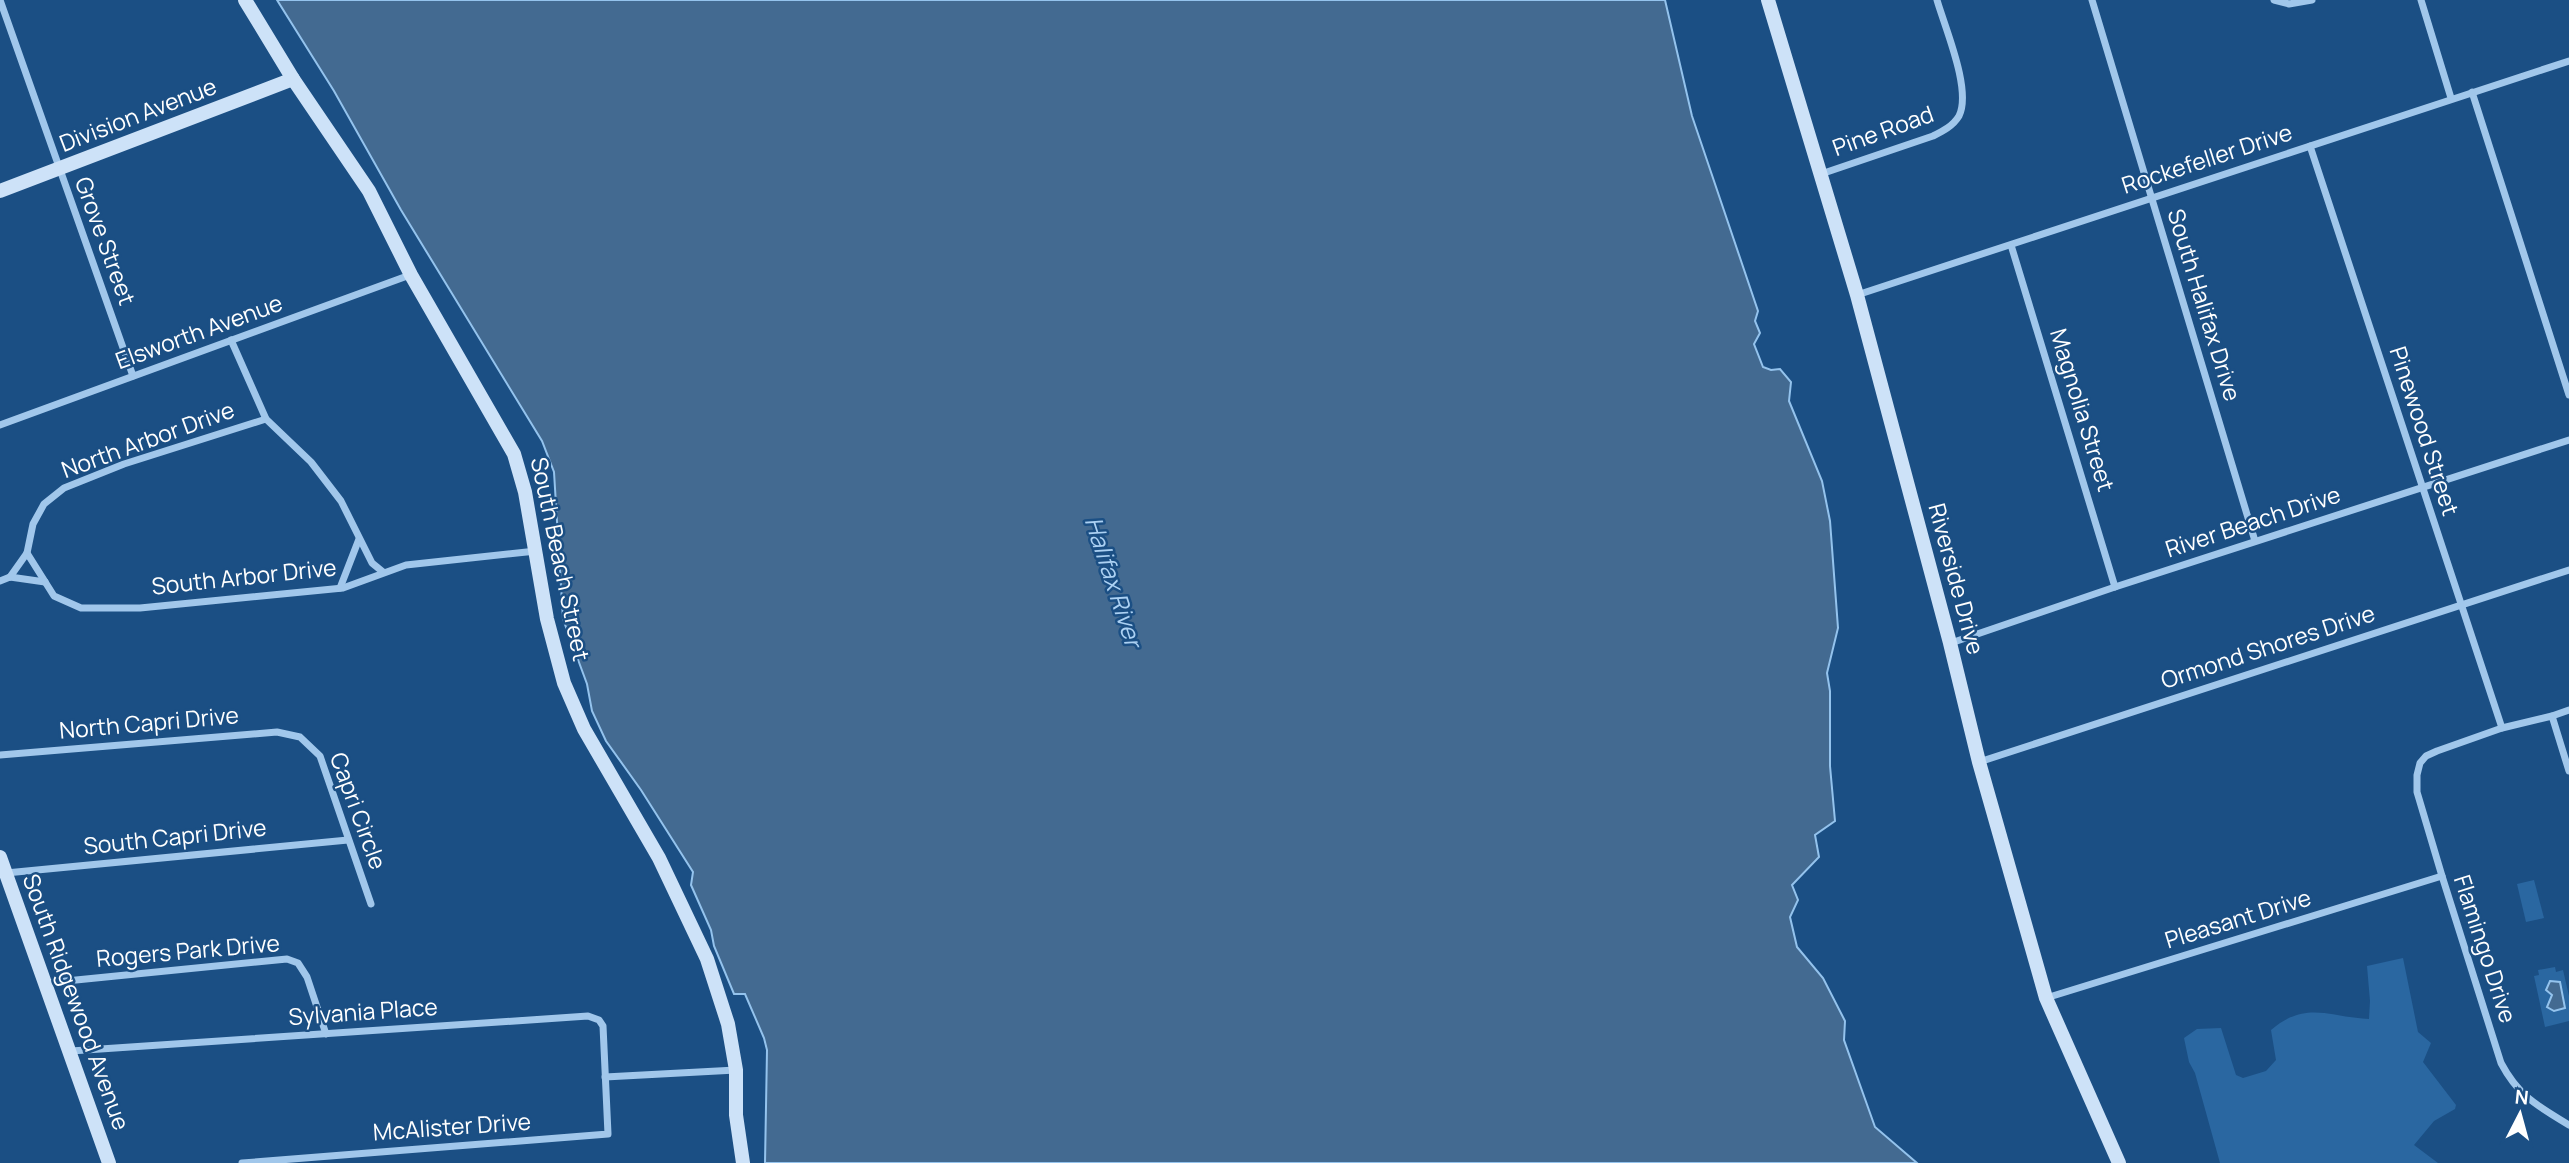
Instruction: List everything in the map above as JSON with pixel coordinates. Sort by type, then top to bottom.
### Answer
[{"type":"street","name":"Grove Street","points":[[0,0],[133,376]]},
{"type":"street","name":"South Beach Street","points":[[245,0],[293,79],[369,191],[411,275],[514,454],[537,551],[547,619],[564,683],[584,729],[659,858],[707,959],[728,1024],[736,1070],[736,1115],[743,1163]]},
{"type":"street","name":"Riverside Drive","points":[[1768,0],[1857,295],[1979,762],[2046,998],[2119,1163]]},
{"type":"street","name":"Pine Road","points":[[1820,174],[1933,136],[1950,127],[1959,115],[1962,84],[1937,0]]},
{"type":"street","name":"South Halifax Drive","points":[[2092,0],[2255,541]]},
{"type":"street","points":[[2274,0],[2289,4],[2312,0]]},
{"type":"street","points":[[2421,0],[2451,98]]},
{"type":"street","name":"Rockefeller Drive","points":[[1857,295],[2569,61]]},
{"type":"street","name":"Division Avenue","points":[[0,191],[293,79]]},
{"type":"street","points":[[2472,92],[2569,396]]},
{"type":"street","name":"Pinewood Street","points":[[2310,146],[2502,728]]},
{"type":"street","name":"Magnolia Street","points":[[2011,244],[2115,587]]},
{"type":"street","name":"Elsworth Avenue","points":[[0,425],[411,275]]},
{"type":"street","points":[[230,340],[266,418],[311,462],[341,501],[372,562],[383,572]]},
{"type":"street","name":"North Arbor Drive","points":[[9,577],[27,552],[33,524],[44,504],[64,488],[124,464],[266,418]]},
{"type":"street","name":"River Beach Drive","points":[[1950,643],[2569,440]]},
{"type":"street","points":[[340,588],[359,540]]},
{"type":"street","name":"South Arbor Drive","points":[[27,552],[54,596],[81,608],[140,608],[340,588],[405,565],[537,551]]},
{"type":"street","name":"Ormond Shores Drive","points":[[1979,762],[2569,570]]},
{"type":"street","points":[[0,581],[9,577],[45,582]]},
{"type":"street","points":[[2502,728],[2569,710]]},
{"type":"street","points":[[2552,716],[2569,771]]},
{"type":"street","name":"Flamingo Drive","points":[[2502,728],[2426,756],[2420,763],[2417,792],[2501,1063],[2511,1083],[2530,1101],[2569,1125]]},
{"type":"street","name":"North Capri Drive","points":[[0,755],[277,732],[300,737]]},
{"type":"street","name":"Capri Circle","points":[[300,737],[320,756],[371,904]]},
{"type":"street","name":"South Capri Drive","points":[[3,874],[348,840]]},
{"type":"street","name":"South Ridgewood Avenue","points":[[0,857],[3,874],[71,1051],[109,1163]]},
{"type":"street","name":"Pleasant Drive","points":[[2046,998],[2442,876]]},
{"type":"street","name":"Rogers Park Drive","points":[[46,983],[287,959],[298,963],[307,977],[326,1034]]},
{"type":"street","name":"Sylvania Place","points":[[71,1051],[588,1016],[599,1020],[603,1026],[605,1077]]},
{"type":"street","points":[[605,1077],[736,1070]]},
{"type":"street","name":"McAlister Drive","points":[[242,1163],[608,1134],[605,1077]]},
{"type":"shaded area","points":[[2534,880],[2544,918],[2526,922],[2517,884]]},
{"type":"shaded area","points":[[2403,958],[2418,1032],[2431,1043],[2423,1062],[2456,1105],[2455,1109],[2434,1121],[2414,1145],[2438,1163],[2220,1163],[2184,1038],[2197,1029],[2221,1028],[2236,1075],[2243,1078],[2266,1071],[2276,1060],[2271,1030],[2295,1015],[2307,1013],[2369,1019],[2367,966]]},
{"type":"shaded area","points":[[2555,967],[2556,972],[2563,970],[2569,996],[2569,1021],[2545,1027],[2534,976],[2539,975],[2538,970]]},
{"type":"water","name":"Halifax River","points":[[277,0],[1665,0],[1692,116],[1758,311],[1755,321],[1760,333],[1754,344],[1763,367],[1780,369],[1791,382],[1789,401],[1822,481],[1830,521],[1838,628],[1827,673],[1835,821],[1815,835],[1819,857],[1792,885],[1798,900],[1790,917],[1797,947],[1823,978],[1845,1021],[1844,1040],[1875,1127],[1917,1163],[765,1163],[767,1050],[764,1038],[745,994],[734,994],[691,885],[693,872],[606,741],[592,711],[587,684],[563,619],[554,472],[542,441]]},
{"type":"water","points":[[2550,981],[2560,982],[2565,1008],[2554,1011],[2547,1007],[2552,995],[2546,990]]}]
